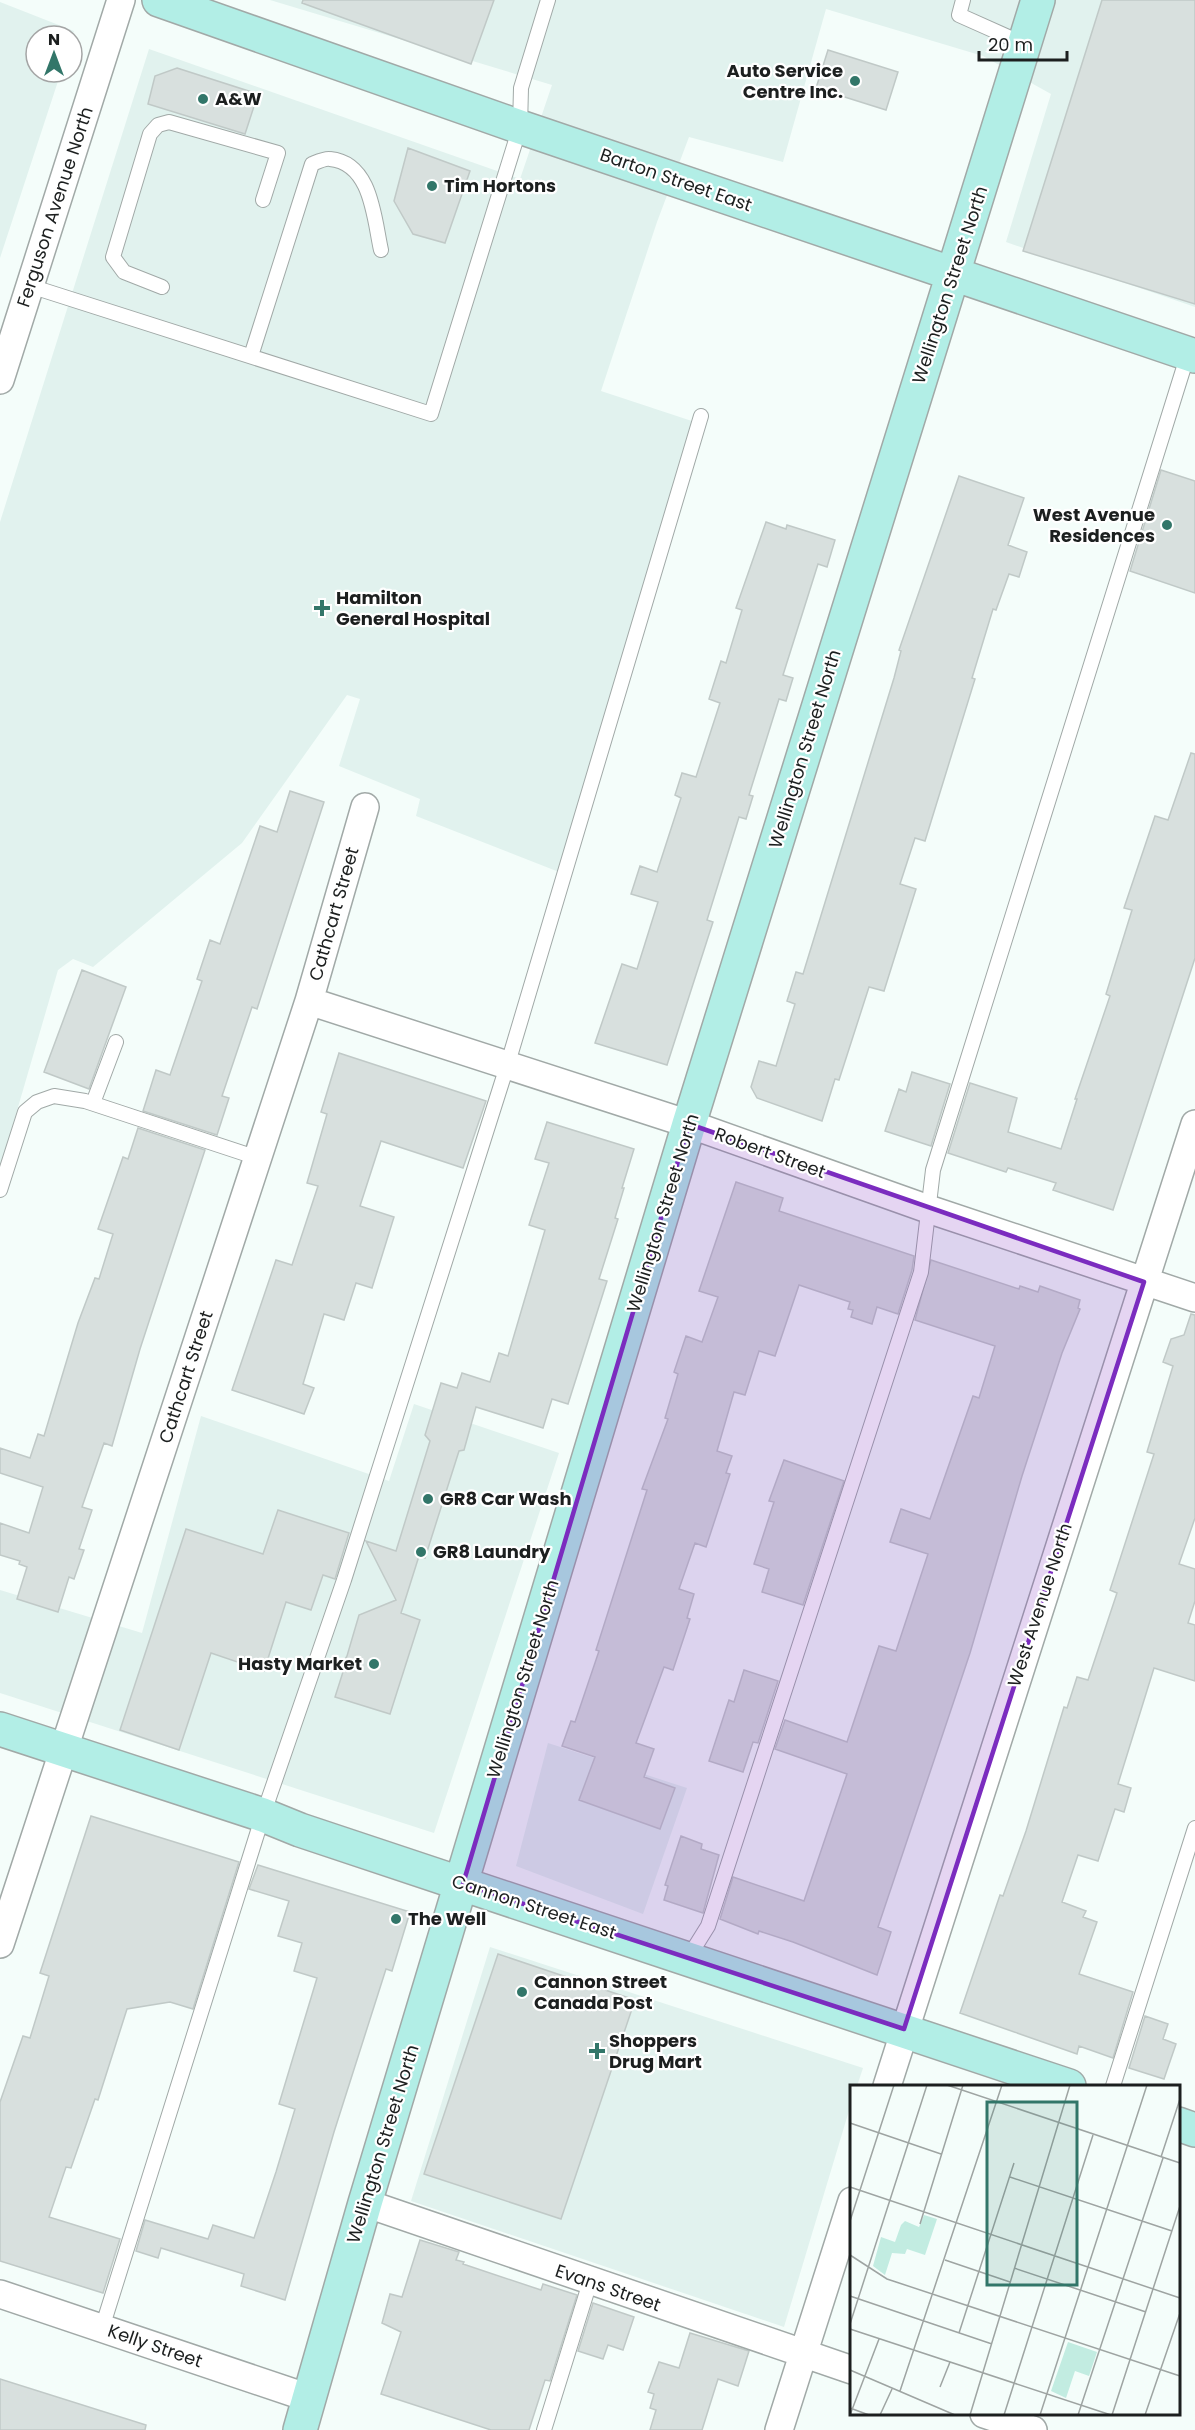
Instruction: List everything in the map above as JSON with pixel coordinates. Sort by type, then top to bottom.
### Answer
[{"type":"main road","name":"Barton Street East","points":[[159,0],[520,127],[1192,355]]},
{"type":"main road","name":"Wellington Street North","points":[[300,2430],[365,2203],[463,1884],[689,1124],[1038,0]]},
{"type":"main road","name":"Cannon Street East","points":[[0,1729],[904,2029],[1065,2085]]},
{"type":"main road","points":[[1180,2124],[1195,2130]]},
{"type":"street","name":"Ferguson Avenue North","points":[[0,380],[122,0]]},
{"type":"street","name":"Cathcart Street","points":[[0,1944],[309,1001],[365,807]]},
{"type":"street","name":"Robert Street","points":[[309,1001],[689,1124],[927,1209],[1195,1298]]},
{"type":"street","name":"West Avenue North","points":[[887,2085],[1195,1124]]},
{"type":"street","name":"Evans Street","points":[[365,2203],[850,2369]]},
{"type":"street","points":[[779,2430],[850,2207]]},
{"type":"street","name":"Kelly Street","points":[[0,2294],[309,2398]]},
{"type":"street","points":[[999,2419],[1033,2430]]},
{"type":"lane","points":[[30,286],[431,414],[520,127],[521,88],[548,0]]},
{"type":"lane","points":[[963,0],[958,15],[1024,44]]},
{"type":"lane","points":[[162,287],[124,272],[113,257],[150,134],[158,124],[169,122],[278,153],[263,200]]},
{"type":"lane","points":[[251,356],[312,164],[330,159],[351,168],[364,180],[381,250]]},
{"type":"lane","points":[[688,1958],[708,1926],[921,1272],[933,1170],[1192,355]]},
{"type":"lane","points":[[102,2328],[263,1815],[344,1580],[508,1064],[700,417]]},
{"type":"lane","points":[[93,1103],[116,1042]]},
{"type":"lane","points":[[0,1190],[25,1112],[37,1102],[54,1096],[93,1103],[258,1158]]},
{"type":"lane","points":[[1113,2085],[1195,1828]]},
{"type":"lane","points":[[544,2430],[590,2282]]},
{"type":"highlighted area","points":[[689,1124],[1144,1282],[904,2029],[463,1884]]},
{"type":"shaded area","name":"Hamilton General Hospital","points":[[270,0],[1195,0],[1195,307],[1006,242],[1051,94],[983,56],[826,9],[783,162],[689,137],[657,222],[601,391],[704,425],[559,872],[416,816],[420,799],[339,766],[360,699],[347,695],[242,843],[93,967],[73,959],[58,970],[0,1169],[0,522],[149,49],[520,179],[552,85]]},
{"type":"shaded area","points":[[0,2],[56,24],[24,24],[24,84],[57,84],[0,258]]},
{"type":"shaded area","points":[[414,1404],[559,1453],[434,1833],[0,1693],[0,1590],[142,1633],[201,1416],[389,1481]]},
{"type":"shaded area","points":[[548,1743],[687,1788],[643,1914],[516,1866]]},
{"type":"shaded area","points":[[490,1947],[863,2068],[857,2085],[850,2085],[850,2107],[784,2327],[411,2201]]},
{"type":"building","points":[[303,0],[494,0],[471,64],[302,3]]},
{"type":"building","points":[[1102,0],[1195,0],[1195,304],[1023,251]]},
{"type":"building","points":[[828,50],[898,72],[886,110],[816,88]]},
{"type":"building","name":"A&W","points":[[177,68],[258,94],[245,134],[148,104],[155,76]]},
{"type":"building","name":"Tim Hortons","points":[[408,148],[470,171],[445,243],[413,234],[394,201]]},
{"type":"building","name":"West Avenue Residences","points":[[1161,470],[1195,481],[1195,593],[1130,571]]},
{"type":"building","points":[[959,476],[1024,498],[1008,545],[1027,552],[1019,577],[1009,574],[996,610],[993,609],[972,678],[975,679],[925,841],[915,838],[900,884],[916,889],[884,991],[869,987],[839,1080],[835,1079],[822,1121],[757,1098],[751,1087],[759,1061],[776,1066],[795,1004],[787,1001],[796,972],[803,974],[894,678],[901,651],[899,650]]},
{"type":"building","points":[[766,522],[786,529],[787,525],[835,540],[827,567],[818,564],[783,675],[793,678],[786,701],[779,699],[749,795],[753,796],[746,819],[739,817],[707,920],[713,922],[667,1065],[595,1043],[622,964],[637,969],[658,902],[631,894],[640,866],[657,872],[681,798],[675,795],[682,773],[696,777],[720,703],[709,699],[721,661],[726,663],[742,610],[736,608]]},
{"type":"building","points":[[1191,753],[1195,754],[1195,958],[1113,1210],[1053,1190],[1056,1183],[1008,1168],[1006,1172],[948,1153],[970,1083],[1017,1098],[1008,1132],[1061,1149],[1077,1099],[1075,1099],[1110,996],[1106,994],[1132,910],[1124,908],[1155,816],[1168,820]]},
{"type":"building","points":[[290,791],[324,802],[257,1009],[252,1007],[222,1096],[229,1098],[217,1135],[143,1111],[156,1070],[170,1075],[202,981],[197,979],[210,940],[220,944],[260,826],[277,832]]},
{"type":"building","points":[[82,970],[126,987],[89,1089],[44,1072]]},
{"type":"building","points":[[339,1053],[486,1101],[463,1168],[381,1141],[360,1206],[394,1217],[372,1288],[356,1283],[344,1320],[324,1314],[303,1384],[314,1388],[304,1414],[232,1390],[276,1260],[292,1265],[318,1186],[307,1183],[327,1114],[321,1112]]},
{"type":"building","points":[[912,1072],[950,1084],[931,1146],[885,1131],[899,1089],[906,1092]]},
{"type":"building","points":[[547,1122],[634,1149],[615,1218],[618,1219],[599,1279],[607,1281],[568,1404],[552,1399],[543,1428],[476,1407],[464,1450],[459,1451],[425,1558],[419,1556],[401,1613],[420,1620],[390,1714],[335,1697],[343,1672],[340,1668],[347,1656],[359,1615],[396,1600],[366,1541],[396,1551],[430,1441],[425,1435],[441,1383],[457,1388],[462,1373],[490,1382],[499,1353],[508,1356],[545,1230],[529,1225],[549,1163],[535,1159]]},
{"type":"building","points":[[138,1128],[205,1150],[140,1349],[112,1446],[104,1443],[82,1507],[92,1510],[79,1549],[84,1550],[74,1579],[69,1577],[58,1612],[17,1599],[27,1567],[19,1564],[20,1561],[0,1555],[0,1523],[29,1533],[43,1487],[0,1473],[0,1448],[30,1458],[38,1434],[44,1436],[78,1323],[95,1278],[99,1279],[113,1234],[98,1229],[123,1157],[128,1159]]},
{"type":"building","points":[[736,1182],[783,1198],[779,1211],[914,1256],[898,1314],[877,1307],[872,1324],[851,1317],[853,1310],[848,1309],[850,1302],[799,1285],[775,1356],[759,1351],[745,1395],[734,1392],[717,1451],[732,1456],[726,1473],[730,1474],[706,1547],[695,1543],[679,1589],[694,1594],[687,1618],[690,1619],[673,1670],[664,1667],[636,1743],[654,1749],[644,1777],[675,1788],[660,1829],[579,1800],[595,1757],[562,1746],[571,1721],[575,1722],[599,1651],[596,1650],[647,1490],[642,1489],[668,1419],[665,1418],[678,1374],[674,1372],[686,1336],[702,1342],[718,1297],[699,1291]]},
{"type":"building","points":[[931,1260],[1019,1289],[1020,1286],[1038,1292],[1040,1286],[1080,1300],[1078,1308],[1080,1309],[1062,1353],[1022,1476],[970,1653],[878,1927],[891,1932],[877,1975],[793,1942],[759,1931],[758,1934],[720,1919],[733,1877],[804,1901],[847,1774],[775,1749],[785,1720],[847,1742],[879,1646],[896,1651],[928,1554],[890,1542],[901,1509],[930,1519],[973,1396],[979,1398],[995,1346],[915,1320]]},
{"type":"building","points":[[1191,1314],[1195,1315],[1195,1518],[1179,1564],[1195,1569],[1195,1601],[1188,1623],[1195,1625],[1195,1681],[1154,1668],[1118,1784],[1131,1788],[1124,1812],[1115,1809],[1098,1861],[1078,1855],[1062,1902],[1086,1911],[1083,1917],[1097,1922],[1079,1974],[1133,1992],[1113,2058],[1079,2046],[1077,2054],[960,2013],[1000,1895],[1003,1896],[1026,1831],[1064,1707],[1067,1708],[1077,1677],[1088,1680],[1117,1593],[1110,1590],[1154,1454],[1147,1452],[1173,1366],[1163,1362],[1171,1339],[1184,1335]]},
{"type":"building","points":[[784,1460],[844,1481],[803,1605],[762,1592],[769,1569],[754,1564],[774,1502],[769,1501]]},
{"type":"building","points":[[278,1510],[349,1533],[335,1579],[323,1575],[311,1610],[286,1602],[264,1671],[211,1653],[179,1750],[120,1730],[186,1529],[263,1554]]},
{"type":"building","points":[[744,1670],[778,1681],[758,1743],[753,1742],[743,1772],[709,1761],[729,1700],[734,1702]]},
{"type":"building","points":[[91,1816],[239,1862],[193,2009],[170,2002],[127,2009],[98,2100],[95,2099],[71,2168],[66,2167],[49,2217],[120,2239],[103,2293],[0,2261],[0,2102],[23,2036],[30,2038],[49,1976],[40,1973]]},
{"type":"building","points":[[681,1836],[702,1844],[701,1849],[719,1855],[703,1913],[664,1900],[668,1886],[665,1885]]},
{"type":"building","points":[[258,1865],[410,1912],[392,1971],[386,1969],[334,2132],[285,2300],[241,2286],[244,2274],[161,2248],[158,2258],[136,2251],[145,2220],[208,2239],[213,2225],[254,2238],[276,2172],[295,2109],[279,2104],[317,1978],[294,1971],[302,1943],[278,1936],[289,1901],[249,1889]]},
{"type":"building","points":[[498,1954],[635,2000],[561,2219],[424,2174]]},
{"type":"building","points":[[1145,2016],[1168,2024],[1163,2039],[1176,2044],[1164,2079],[1129,2068]]},
{"type":"building","points":[[420,2240],[459,2252],[456,2260],[464,2262],[463,2264],[541,2290],[543,2284],[577,2295],[550,2381],[545,2380],[529,2430],[491,2430],[381,2394],[401,2332],[382,2323],[390,2294],[402,2297]]},
{"type":"building","points":[[593,2303],[634,2317],[623,2350],[608,2345],[603,2359],[578,2351]]},
{"type":"building","points":[[690,2333],[749,2351],[738,2386],[718,2379],[702,2430],[650,2430],[656,2410],[650,2408],[654,2394],[648,2392],[659,2362],[679,2368]]},
{"type":"building","points":[[0,2379],[146,2425],[145,2430],[0,2430]]},
{"type":"place","name":"Auto Service Centre Inc.","points":[[855,81]]},
{"type":"place","name":"A&W","points":[[203,99]]},
{"type":"place","name":"Tim Hortons","points":[[432,186]]},
{"type":"place","name":"West Avenue Residences","points":[[1167,525]]},
{"type":"place","name":"Hamilton General Hospital","points":[[322,608]]},
{"type":"place","name":"GR8 Car Wash","points":[[428,1499]]},
{"type":"place","name":"GR8 Laundry","points":[[421,1552]]},
{"type":"place","name":"Hasty Market","points":[[374,1664]]},
{"type":"place","name":"The Well","points":[[396,1919]]},
{"type":"place","name":"Cannon Street Canada Post","points":[[522,1992]]},
{"type":"place","name":"Shoppers Drug Mart","points":[[597,2051]]}]
